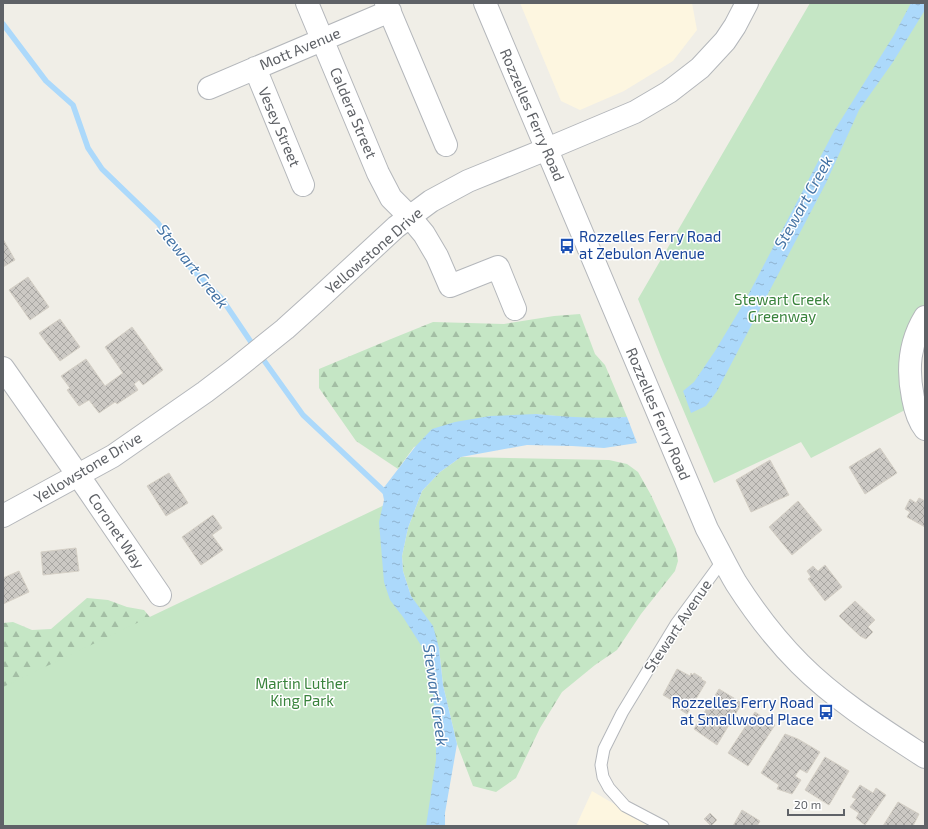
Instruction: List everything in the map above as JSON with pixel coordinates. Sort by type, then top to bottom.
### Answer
[{"type":"street","name":"Caldera Street","points":[[307,3],[390,198],[409,216],[424,234],[437,256],[450,286],[498,267],[515,309]]},
{"type":"street","name":"Rozzelles Ferry Road","points":[[485,3],[704,522],[737,584],[768,628],[800,664],[827,689],[866,719],[925,757]]},
{"type":"street","name":"Yellowstone Drive","points":[[3,516],[113,456],[205,392],[285,329],[409,216],[468,181],[547,150],[635,112],[669,92],[700,68],[725,41],[747,3]]},
{"type":"street","name":"Mott Avenue","points":[[209,88],[322,40],[388,7]]},
{"type":"street","points":[[388,7],[446,146]]},
{"type":"street","name":"Vesey Street","points":[[255,68],[304,185]]},
{"type":"street","points":[[925,317],[921,323],[913,344],[910,365],[910,383],[915,407],[921,424],[925,429]]},
{"type":"street","name":"Coronet Way","points":[[3,368],[160,595]]},
{"type":"lane","name":"Stewart Avenue","points":[[663,826],[625,806],[609,788],[603,777],[601,765],[604,749],[634,692],[676,624],[723,560]]},
{"type":"shaded area","points":[[520,3],[692,3],[697,30],[673,61],[624,91],[580,110],[561,101]]},
{"type":"shaded area","points":[[592,791],[652,826],[576,826]]},
{"type":"green space","name":"Stewart Creek Greenway","points":[[810,3],[925,3],[925,306],[919,316],[907,409],[811,458],[801,442],[714,483],[638,299]]},
{"type":"green space","points":[[580,314],[595,354],[605,365],[627,417],[577,418],[536,414],[414,447],[398,469],[356,441],[319,388],[319,369],[433,322],[504,324],[554,316]]},
{"type":"green space","points":[[461,457],[609,460],[627,464],[638,472],[651,495],[676,549],[678,561],[675,571],[641,614],[617,650],[595,665],[562,692],[540,728],[516,778],[496,792],[473,786],[457,744],[443,685],[439,648],[411,596],[403,571],[402,556],[408,528],[422,491],[440,472]]},
{"type":"green space","name":"Martin Luther King Park","points":[[395,500],[396,561],[429,638],[438,685],[437,826],[3,826],[3,687]]},
{"type":"green space","points":[[87,598],[108,600],[127,607],[144,610],[153,621],[3,756],[3,623],[13,622],[32,630],[51,629]]},
{"type":"water","points":[[911,3],[925,3],[925,10],[893,62],[859,110],[826,183],[717,391],[706,406],[691,413],[683,391],[694,382],[715,351],[745,301],[834,131],[894,35]]},
{"type":"water","points":[[536,414],[604,418],[627,417],[637,443],[604,448],[527,445],[461,457],[440,472],[422,491],[408,528],[402,556],[403,571],[411,596],[433,626],[439,648],[443,685],[457,744],[445,813],[445,826],[426,826],[436,760],[433,692],[424,650],[390,600],[384,582],[379,522],[384,500],[382,490],[415,447],[432,429],[455,422],[490,416]]},
{"type":"building","points":[[3,239],[15,260],[3,267]]},
{"type":"building","points":[[28,277],[49,307],[30,320],[9,290]]},
{"type":"building","points":[[60,319],[80,347],[60,361],[39,333]]},
{"type":"building","points":[[132,327],[163,370],[143,385],[139,380],[134,384],[138,390],[117,404],[115,402],[99,413],[89,400],[79,406],[67,390],[70,388],[61,376],[86,359],[105,386],[123,373],[105,347]]},
{"type":"building","points":[[880,448],[897,473],[865,494],[849,467]]},
{"type":"building","points":[[770,460],[789,495],[751,512],[736,480]]},
{"type":"building","points":[[169,473],[188,503],[166,516],[147,486]]},
{"type":"building","points":[[919,498],[925,501],[925,527],[907,517],[910,512],[905,509],[910,499],[916,503]]},
{"type":"building","points":[[798,501],[822,530],[792,555],[769,527]]},
{"type":"building","points":[[213,515],[222,528],[212,535],[223,550],[201,565],[182,537]]},
{"type":"building","points":[[76,548],[79,571],[43,575],[41,552]]},
{"type":"building","points":[[825,565],[842,587],[825,601],[808,579],[811,577],[807,571],[813,566],[818,571]]},
{"type":"building","points":[[19,571],[29,592],[3,604],[3,578]]},
{"type":"building","points":[[855,601],[875,620],[868,627],[873,632],[866,639],[860,636],[839,616]]},
{"type":"building","points":[[677,669],[690,676],[691,673],[693,675],[694,673],[706,682],[687,714],[673,705],[675,702],[663,695]]},
{"type":"building","points":[[719,689],[742,703],[717,745],[694,729]]},
{"type":"building","points":[[755,712],[775,725],[748,766],[728,753]]},
{"type":"building","points":[[785,734],[798,739],[820,752],[807,773],[800,769],[795,776],[801,780],[792,794],[777,789],[779,785],[761,773]]},
{"type":"building","points":[[825,757],[849,771],[829,805],[805,790]]},
{"type":"building","points":[[860,785],[873,793],[876,788],[886,795],[865,825],[856,818],[859,813],[850,807],[856,799],[852,797]]},
{"type":"building","points":[[898,802],[919,814],[913,826],[883,826]]},
{"type":"building","points":[[742,810],[760,821],[757,826],[733,826]]},
{"type":"building","points":[[710,813],[717,820],[711,826],[704,819]]},
{"type":"waterway","name":"Stewart Creek","points":[[3,24],[46,81],[73,105],[88,148],[102,169],[158,223],[190,267],[222,299],[255,348]]},
{"type":"waterway","name":"Stewart Creek","points":[[260,355],[303,415],[387,494]]},
{"type":"place","name":"Rozzelles Ferry Road at Zebulon Avenue","points":[[567,246]]},
{"type":"place","name":"Rozzelles Ferry Road at Smallwood Place","points":[[826,712]]}]
